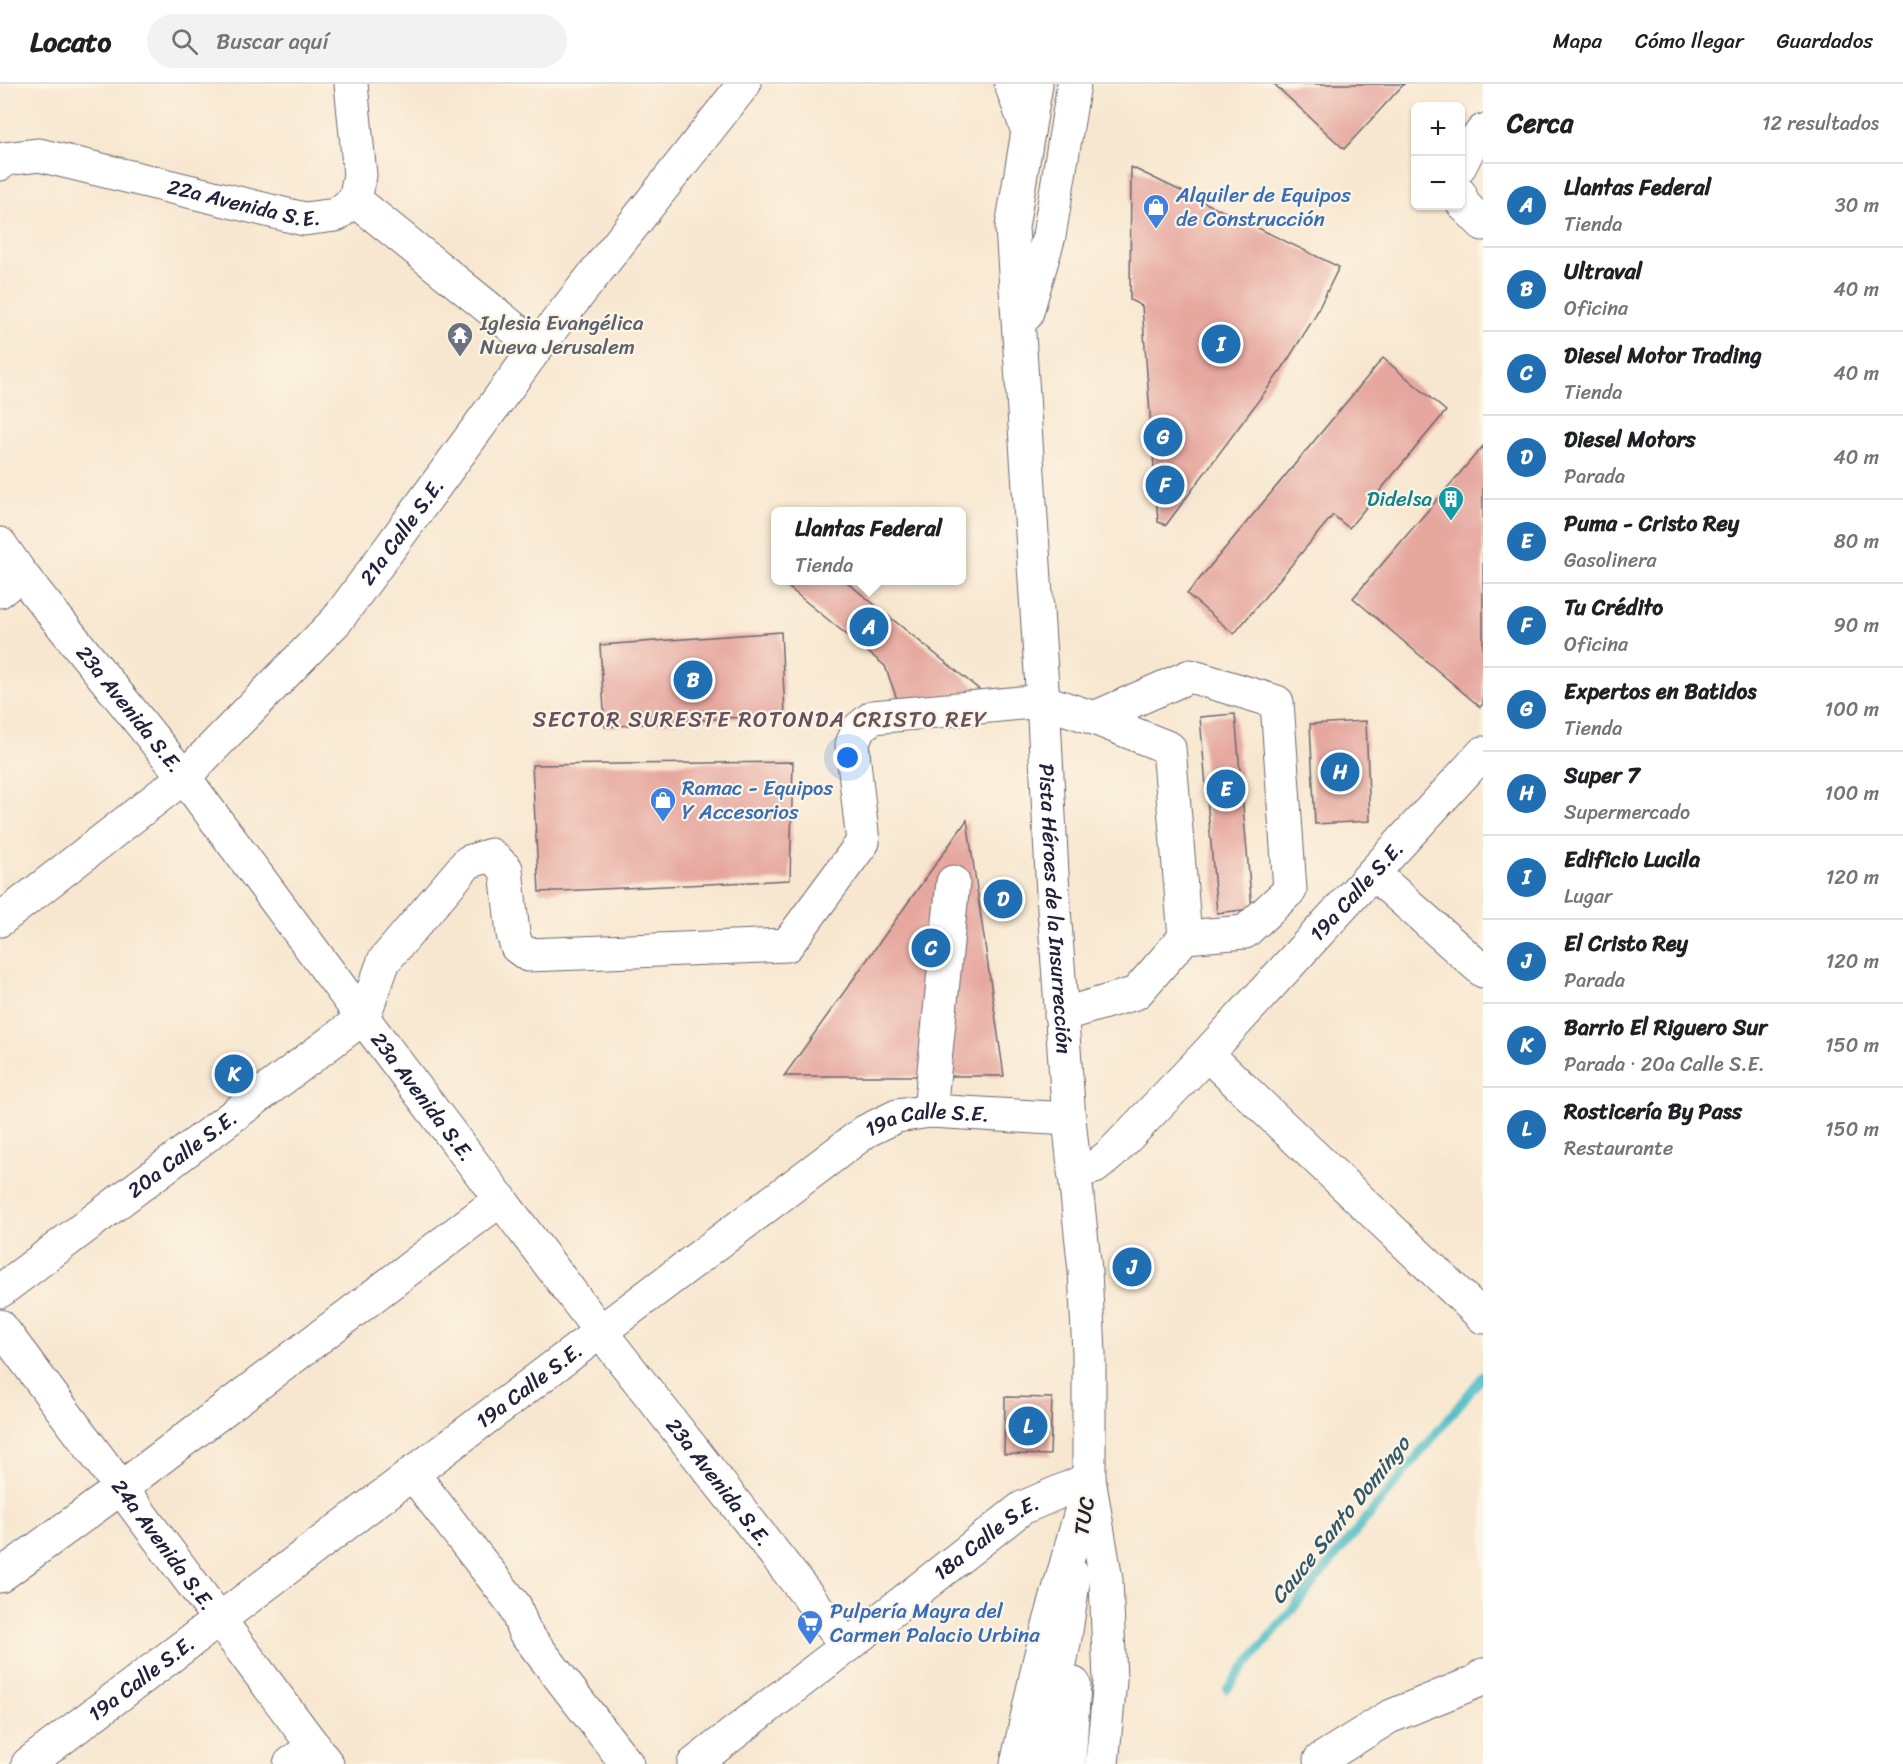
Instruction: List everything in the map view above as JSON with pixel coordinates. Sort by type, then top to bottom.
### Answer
[{"type":"street","points":[[351,84],[360,175],[355,200],[537,347]]},
{"type":"street","name":"21a Calle S.E.","points":[[0,920],[184,777],[337,620],[537,347],[744,84]]},
{"type":"street","points":[[1011,84],[1028,132]]},
{"type":"street","name":"Pista Héroes de la Insurrección","points":[[1036,84],[1012,227],[1049,709],[1053,894],[1061,1015],[1085,1271],[1089,1353],[1089,1479],[1106,1580],[1110,1681],[1102,1764]]},
{"type":"street","name":"Pista Héroes de la Insurrección","points":[[1020,337],[1049,236],[1074,84]]},
{"type":"street","points":[[1465,157],[1470,146],[1483,131]]},
{"type":"street","name":"22a Avenida S.E.","points":[[3,161],[39,155],[304,219],[336,215],[355,200]]},
{"type":"street","points":[[1465,206],[1483,224]]},
{"type":"street","name":"23a Avenida S.E.","points":[[0,544],[11,582],[184,777],[600,1331],[847,1646]]},
{"type":"street","points":[[1061,1015],[1136,993],[1185,937],[1245,932],[1290,890],[1277,702],[1190,676],[1094,718]]},
{"type":"street","points":[[363,1018],[384,961],[468,862],[491,855],[506,869],[513,934],[517,947],[528,955],[787,945],[863,842],[852,744],[859,728],[873,717],[1049,709],[1094,718],[1169,748],[1185,937]]},
{"type":"street","name":"19a Calle S.E.","points":[[1074,1172],[1095,1167],[1111,1154],[1483,753]]},
{"type":"street","points":[[1373,873],[1483,971]]},
{"type":"street","points":[[930,1111],[952,882]]},
{"type":"street","name":"20a Calle S.E.","points":[[0,1291],[363,1018]]},
{"type":"street","points":[[1207,1053],[1483,1317]]},
{"type":"street","name":"19a Calle S.E.","points":[[28,1764],[866,1131],[897,1116],[930,1111],[1069,1119]]},
{"type":"street","points":[[0,1576],[121,1488],[501,1199]]},
{"type":"street","name":"24a Avenida S.E.","points":[[0,1326],[220,1619],[310,1758]]},
{"type":"street","points":[[412,1473],[515,1606],[524,1631],[627,1764]]},
{"type":"street","name":"Pista Héroes de la Insurrección","points":[[1017,1764],[1040,1658],[1089,1479]]},
{"type":"street","name":"18a Calle S.E.","points":[[694,1764],[1022,1508],[1089,1479]]},
{"type":"street","name":"TUC","points":[[1041,1764],[1065,1638],[1089,1479]]},
{"type":"street","name":"TUC","points":[[1069,1764],[1089,1479]]},
{"type":"street","points":[[1320,1760],[1389,1717],[1481,1681]]},
{"type":"building","points":[[1274,84],[1404,84],[1344,149]]},
{"type":"building","points":[[1131,167],[1339,267],[1313,320],[1282,369],[1166,525],[1158,522],[1142,306],[1130,300]]},
{"type":"building","points":[[1383,358],[1446,411],[1349,528],[1333,515],[1234,634],[1187,594]]},
{"type":"building","name":"Didelsa","points":[[1483,446],[1483,704],[1480,707],[1353,598]]},
{"type":"building","points":[[790,585],[850,585],[981,691],[898,702],[885,666],[788,587]]},
{"type":"building","points":[[781,632],[785,714],[605,727],[600,645]]},
{"type":"building","points":[[1235,714],[1252,909],[1217,913],[1200,717]]},
{"type":"building","points":[[1366,721],[1370,821],[1315,824],[1310,724]]},
{"type":"building","name":"Ramac - Equipos Y Accesorios","points":[[793,762],[790,880],[539,892],[532,765]]},
{"type":"building","points":[[967,820],[1004,1076],[784,1076]]},
{"type":"building","points":[[1005,1397],[1052,1398],[1050,1455],[1004,1454]]},
{"type":"waterway","name":"Cauce Santo Domingo","points":[[1227,1689],[1483,1376]]},
{"type":"place","name":"Alquiler de Equipos de Construcción","points":[[1156,230]]},
{"type":"place","name":"Edificio Lucila","points":[[1221,344]]},
{"type":"place","name":"Iglesia Evangélica Nueva Jerusalem","points":[[460,358]]},
{"type":"place","name":"Expertos en Batidos","points":[[1163,437]]},
{"type":"place","name":"Tu Crédito","points":[[1165,485]]},
{"type":"place","name":"Didelsa","points":[[1451,522]]},
{"type":"place","name":"Llantas Federal","points":[[869,627]]},
{"type":"place","name":"Ultraval","points":[[693,680]]},
{"type":"place","name":"Super 7","points":[[1340,772]]},
{"type":"place","name":"Puma - Cristo Rey","points":[[1226,789]]},
{"type":"place","name":"Ramac - Equipos Y Accesorios","points":[[663,823]]},
{"type":"place","name":"Diesel Motors","points":[[1003,899]]},
{"type":"place","name":"Diesel Motor Trading","points":[[931,948]]},
{"type":"place","name":"Barrio El Riguero Sur","points":[[234,1074]]},
{"type":"place","name":"El Cristo Rey","points":[[1132,1267]]},
{"type":"place","name":"Rosticería By Pass","points":[[1028,1426]]},
{"type":"place","name":"Pulpería Mayra del Carmen Palacio Urbina","points":[[810,1646]]},
{"type":"district","name":"SECTOR SURESTE ROTONDA CRISTO REY","points":[[760,719]]}]
